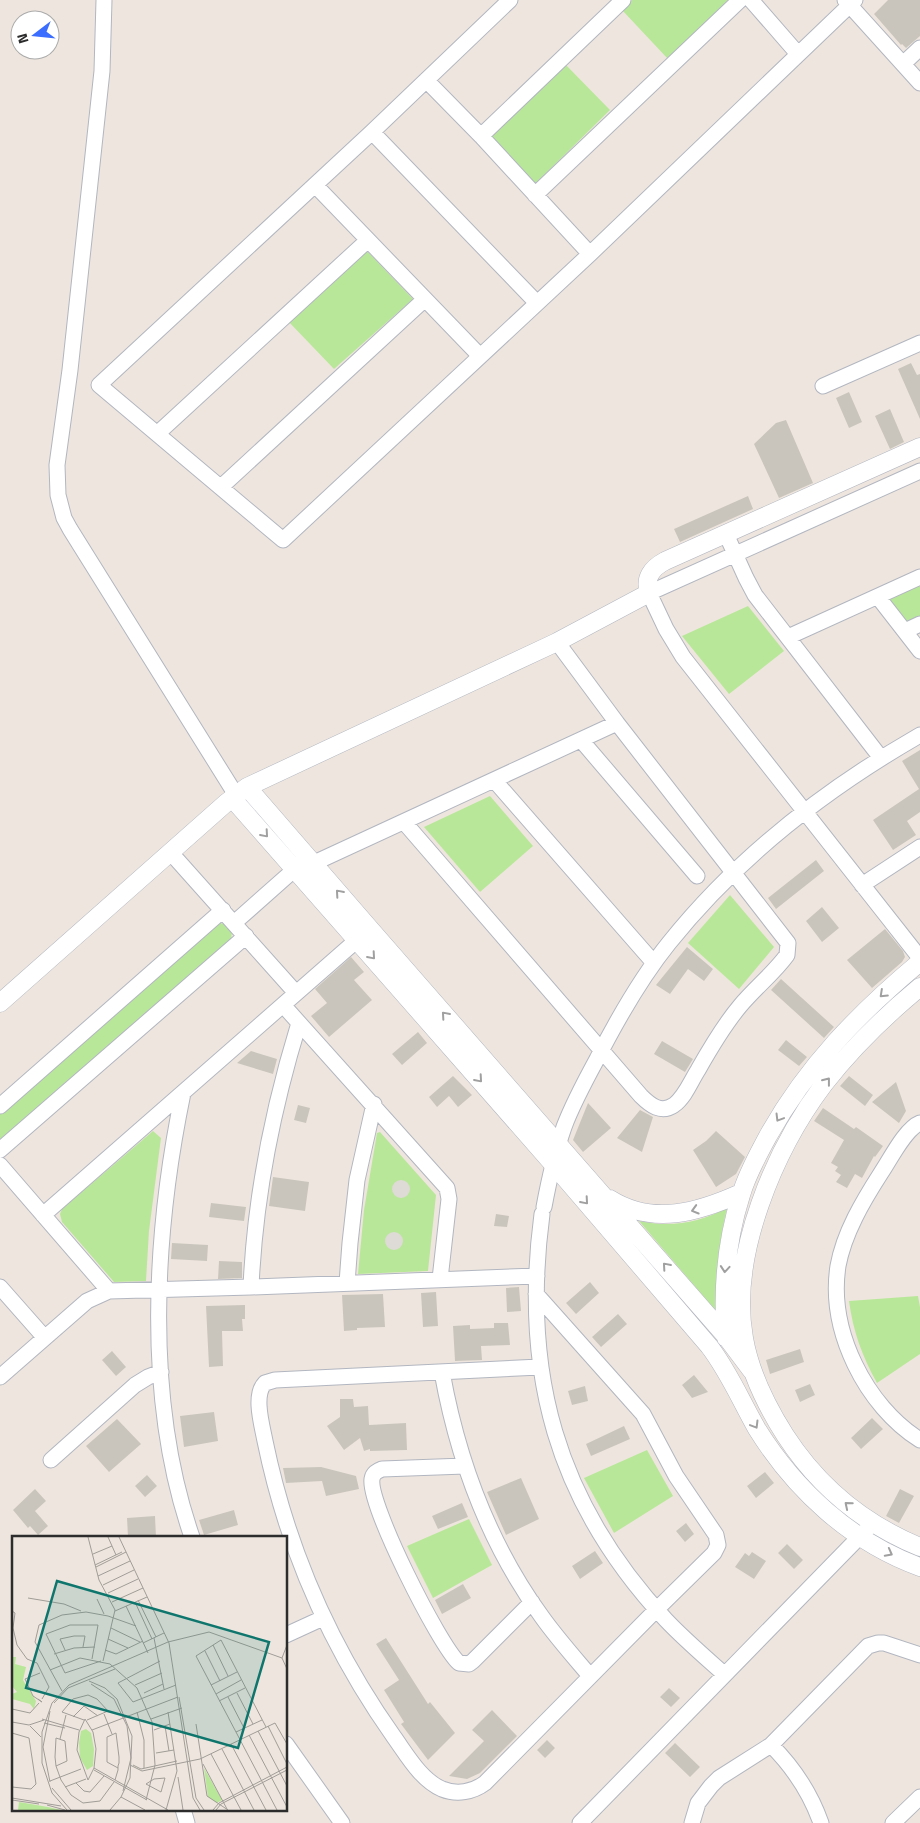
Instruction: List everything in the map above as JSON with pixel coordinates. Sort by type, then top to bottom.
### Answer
[{"type":"street","points":[[104,0],[102,71],[70,370],[57,465],[58,495],[64,518],[238,793],[295,869],[363,934],[559,1144],[737,1348],[752,1371],[776,1419],[802,1459],[845,1502],[872,1524],[920,1547]]},
{"type":"street","points":[[510,0],[372,132],[99,385],[283,540],[590,254],[850,2],[920,83]]},
{"type":"street","points":[[481,136],[623,0]]},
{"type":"street","points":[[535,195],[740,0]]},
{"type":"street","points":[[751,0],[798,54]]},
{"type":"street","points":[[903,64],[920,48]]},
{"type":"street","points":[[426,80],[481,136],[590,254]]},
{"type":"street","points":[[372,132],[537,303]]},
{"type":"street","points":[[314,185],[480,356]]},
{"type":"street","points":[[157,434],[368,240]]},
{"type":"street","points":[[221,487],[425,299]]},
{"type":"street","points":[[823,386],[920,343]]},
{"type":"street","points":[[920,447],[665,561],[655,567],[648,577],[647,583],[648,594],[666,630],[683,657],[920,958]]},
{"type":"street","points":[[0,1003],[238,793],[557,642],[648,594],[920,471]]},
{"type":"street","points":[[726,534],[753,591],[881,758]]},
{"type":"street","points":[[788,636],[920,577]]},
{"type":"street","points":[[878,597],[920,651]]},
{"type":"street","points":[[905,631],[920,624]]},
{"type":"street","points":[[404,822],[641,1096],[652,1106],[664,1109],[674,1105],[680,1099],[728,1022],[787,955],[788,943],[617,723],[557,642]]},
{"type":"street","points":[[234,923],[295,869],[314,864],[617,723]]},
{"type":"street","points":[[724,1674],[656,1609],[612,1552],[586,1511],[575,1488],[552,1427],[540,1367],[536,1276],[543,1211],[559,1144],[580,1092],[623,1010],[654,963],[684,926],[734,873],[805,811],[881,758],[920,734]]},
{"type":"street","points":[[581,740],[697,876]]},
{"type":"street","points":[[494,780],[654,963]]},
{"type":"street","points":[[238,793],[314,864],[363,934],[553,1164],[719,1359],[758,1429],[787,1470],[823,1508],[860,1537],[920,1567]]},
{"type":"street","points":[[862,885],[920,847]]},
{"type":"street","points":[[171,853],[296,993]]},
{"type":"street","points":[[0,1106],[223,910]]},
{"type":"street","points":[[43,1215],[363,934]]},
{"type":"street","points":[[0,1150],[246,936]]},
{"type":"street","points":[[732,1382],[725,1335],[725,1266],[741,1194],[752,1167],[790,1098],[822,1056],[859,1017],[920,962]]},
{"type":"street","points":[[752,1371],[742,1323],[742,1294],[746,1256],[760,1201],[788,1142],[823,1086],[871,1032],[920,987]]},
{"type":"street","points":[[283,1004],[445,1184],[449,1199],[440,1279]]},
{"type":"street","points":[[251,1288],[254,1230],[263,1163],[277,1098],[299,1023]]},
{"type":"street","points":[[183,1093],[166,1187],[160,1290],[161,1372],[169,1445],[185,1518],[192,1536]]},
{"type":"street","points":[[347,1283],[357,1180],[374,1104]]},
{"type":"street","points":[[920,1123],[914,1126],[898,1148],[858,1213],[842,1253],[837,1282],[837,1298],[844,1333],[858,1371],[868,1388],[890,1415],[920,1440]]},
{"type":"street","points":[[0,1165],[109,1291]]},
{"type":"street","points":[[603,1194],[628,1208],[662,1215],[692,1211],[741,1194],[760,1201]]},
{"type":"street","points":[[0,1377],[87,1301],[109,1291],[251,1288],[536,1276]]},
{"type":"street","points":[[0,1286],[45,1338]]},
{"type":"street","points":[[536,1294],[643,1414],[684,1490],[716,1535],[718,1545],[714,1553],[656,1609],[485,1783],[467,1791],[452,1792],[433,1784],[411,1760],[364,1693],[323,1618],[297,1552],[275,1482],[261,1415],[259,1392],[265,1383],[275,1380],[540,1367]]},
{"type":"street","points":[[701,1337],[713,1338],[725,1335],[742,1323]]},
{"type":"street","points":[[51,1460],[135,1385],[161,1372]]},
{"type":"street","points":[[442,1372],[450,1415],[465,1466],[478,1503],[494,1538],[532,1602],[554,1633],[590,1676]]},
{"type":"street","points":[[465,1466],[382,1470],[374,1474],[372,1478],[374,1493],[400,1560],[429,1617],[451,1654],[459,1663],[468,1664],[473,1661],[532,1602]]},
{"type":"street","points":[[185,1518],[186,1536]]},
{"type":"street","points":[[580,1823],[872,1524]]},
{"type":"street","points":[[288,1634],[323,1618]]},
{"type":"street","points":[[692,1823],[698,1803],[710,1786],[719,1778],[771,1745],[868,1646],[884,1643],[920,1654]]},
{"type":"street","points":[[771,1745],[798,1776],[810,1797],[821,1823]]},
{"type":"street","points":[[288,1747],[342,1823]]},
{"type":"street","points":[[893,1823],[920,1798]]},
{"type":"street","points":[[183,1810],[187,1823]]},
{"type":"green space","points":[[632,0],[728,0],[668,59],[622,10]]},
{"type":"green space","points":[[565,64],[610,110],[534,185],[488,135]]},
{"type":"green space","points":[[367,251],[413,299],[334,369],[287,320]]},
{"type":"green space","points":[[920,584],[920,619],[907,625],[886,598]]},
{"type":"green space","points":[[748,606],[784,651],[729,694],[682,636]]},
{"type":"green space","points":[[490,796],[533,846],[480,892],[424,827]]},
{"type":"green space","points":[[730,895],[774,947],[739,989],[688,943]]},
{"type":"green space","points":[[216,924],[225,924],[232,931],[231,941],[0,1142],[0,1113]]},
{"type":"green space","points":[[153,1131],[161,1138],[149,1231],[146,1281],[114,1282],[62,1222],[60,1214],[62,1209]]},
{"type":"green space","points":[[380,1132],[436,1195],[428,1271],[358,1274],[364,1210],[377,1133]]},
{"type":"green space","points":[[727,1208],[718,1259],[716,1311],[639,1221],[662,1224],[684,1223],[695,1221]]},
{"type":"green space","points":[[918,1296],[920,1307],[920,1354],[877,1383],[859,1343],[849,1301]]},
{"type":"green space","points":[[647,1450],[673,1496],[614,1533],[584,1478]]},
{"type":"green space","points":[[469,1519],[492,1565],[433,1598],[407,1546]]},
{"type":"shaded area","points":[[401,1180],[407,1183],[410,1189],[407,1195],[401,1198],[395,1195],[392,1189],[395,1183]]},
{"type":"shaded area","points":[[394,1232],[400,1235],[403,1241],[400,1247],[394,1250],[388,1247],[385,1241],[388,1235]]},
{"type":"building","points":[[888,0],[920,0],[920,36],[906,48],[901,45],[874,14]]},
{"type":"building","points":[[911,363],[917,375],[920,374],[920,419],[898,369]]},
{"type":"building","points":[[849,392],[862,422],[849,428],[836,398]]},
{"type":"building","points":[[890,409],[904,442],[890,449],[875,416]]},
{"type":"building","points":[[786,420],[813,483],[779,498],[754,444],[776,423]]},
{"type":"building","points":[[748,496],[753,509],[680,542],[674,529]]},
{"type":"building","points":[[920,750],[920,812],[907,821],[916,835],[893,850],[873,820],[919,789],[902,761]]},
{"type":"building","points":[[816,860],[824,871],[776,909],[768,898]]},
{"type":"building","points":[[822,907],[839,928],[822,942],[806,921]]},
{"type":"building","points":[[885,929],[903,951],[905,957],[902,962],[872,988],[847,960]]},
{"type":"building","points":[[687,947],[713,969],[704,981],[688,969],[670,994],[656,985]]},
{"type":"building","points":[[351,957],[364,972],[354,980],[372,1000],[329,1037],[311,1016],[327,1003],[315,989]]},
{"type":"building","points":[[781,979],[834,1027],[824,1038],[771,990]]},
{"type":"building","points":[[418,1032],[427,1043],[402,1065],[392,1054]]},
{"type":"building","points":[[786,1040],[807,1057],[799,1066],[778,1050]]},
{"type":"building","points":[[662,1041],[693,1059],[685,1072],[654,1054]]},
{"type":"building","points":[[251,1051],[277,1059],[273,1074],[237,1063]]},
{"type":"building","points":[[453,1076],[472,1095],[458,1107],[449,1096],[437,1107],[429,1097]]},
{"type":"building","points":[[849,1076],[873,1095],[865,1106],[840,1086]]},
{"type":"building","points":[[896,1082],[906,1111],[899,1123],[872,1102]]},
{"type":"building","points":[[588,1103],[611,1128],[583,1152],[573,1140]]},
{"type":"building","points":[[298,1105],[310,1108],[306,1123],[294,1120]]},
{"type":"building","points":[[823,1108],[854,1129],[856,1127],[883,1146],[874,1156],[862,1178],[855,1174],[847,1188],[836,1182],[841,1175],[835,1171],[838,1167],[831,1163],[844,1140],[814,1121]]},
{"type":"building","points":[[640,1110],[653,1117],[642,1152],[617,1138]]},
{"type":"building","points":[[716,1131],[745,1157],[736,1174],[716,1187],[693,1150]]},
{"type":"building","points":[[273,1177],[309,1182],[305,1211],[269,1206]]},
{"type":"building","points":[[211,1203],[246,1207],[244,1221],[209,1217]]},
{"type":"building","points":[[496,1214],[509,1216],[507,1227],[494,1226]]},
{"type":"building","points":[[172,1243],[208,1245],[207,1261],[171,1259]]},
{"type":"building","points":[[219,1261],[242,1262],[242,1278],[218,1279]]},
{"type":"building","points":[[590,1282],[599,1293],[576,1314],[566,1303]]},
{"type":"building","points":[[519,1287],[521,1311],[507,1312],[506,1288]]},
{"type":"building","points":[[436,1292],[438,1326],[423,1327],[421,1293]]},
{"type":"building","points":[[383,1294],[385,1327],[357,1328],[357,1330],[344,1331],[342,1295]]},
{"type":"building","points":[[245,1305],[245,1319],[242,1319],[243,1331],[222,1331],[223,1366],[209,1367],[206,1306]]},
{"type":"building","points":[[618,1314],[627,1324],[601,1347],[592,1337]]},
{"type":"building","points":[[494,1323],[508,1323],[510,1345],[481,1346],[482,1360],[455,1361],[453,1326],[470,1325],[470,1329],[494,1328]]},
{"type":"building","points":[[800,1349],[804,1362],[770,1374],[766,1360]]},
{"type":"building","points":[[112,1351],[126,1367],[116,1376],[102,1360]]},
{"type":"building","points":[[694,1375],[708,1392],[692,1398],[682,1385]]},
{"type":"building","points":[[810,1384],[815,1395],[800,1402],[795,1390]]},
{"type":"building","points":[[585,1386],[588,1401],[572,1405],[568,1391]]},
{"type":"building","points":[[340,1399],[353,1399],[354,1407],[368,1406],[369,1425],[406,1423],[407,1450],[370,1451],[370,1449],[364,1451],[360,1438],[344,1450],[327,1426],[340,1417]]},
{"type":"building","points":[[214,1412],[218,1441],[184,1447],[180,1416]]},
{"type":"building","points":[[872,1418],[883,1429],[861,1449],[851,1438]]},
{"type":"building","points":[[117,1419],[141,1444],[109,1472],[86,1446]]},
{"type":"building","points":[[624,1426],[630,1439],[591,1456],[586,1444]]},
{"type":"building","points":[[321,1467],[356,1476],[359,1489],[326,1496],[322,1481],[286,1483],[283,1468]]},
{"type":"building","points":[[765,1472],[774,1483],[756,1498],[747,1486]]},
{"type":"building","points":[[147,1475],[157,1486],[145,1497],[135,1486]]},
{"type":"building","points":[[521,1478],[539,1519],[506,1535],[487,1492]]},
{"type":"building","points":[[35,1489],[46,1501],[35,1511],[48,1526],[38,1535],[30,1526],[28,1528],[13,1510]]},
{"type":"building","points":[[900,1489],[914,1496],[899,1523],[886,1516]]},
{"type":"building","points":[[462,1503],[468,1517],[438,1529],[432,1516]]},
{"type":"building","points":[[234,1510],[238,1525],[204,1535],[199,1520]]},
{"type":"building","points":[[155,1516],[156,1536],[128,1536],[127,1518]]},
{"type":"building","points":[[686,1523],[694,1534],[685,1542],[676,1531]]},
{"type":"building","points":[[787,1544],[803,1560],[794,1569],[778,1553]]},
{"type":"building","points":[[595,1551],[603,1563],[580,1579],[572,1566]]},
{"type":"building","points":[[752,1552],[766,1561],[754,1579],[735,1567],[745,1553],[749,1556]]},
{"type":"building","points":[[463,1584],[471,1598],[442,1614],[435,1600]]},
{"type":"building","points":[[386,1638],[428,1704],[430,1702],[455,1733],[428,1760],[401,1724],[404,1722],[384,1690],[399,1680],[376,1644]]},
{"type":"building","points":[[669,1688],[680,1698],[671,1707],[660,1697]]},
{"type":"building","points":[[492,1710],[517,1736],[480,1773],[467,1779],[449,1776],[484,1741],[472,1730]]},
{"type":"building","points":[[547,1740],[555,1748],[545,1758],[537,1750]]},
{"type":"building","points":[[675,1743],[700,1767],[690,1777],[665,1753]]}]
